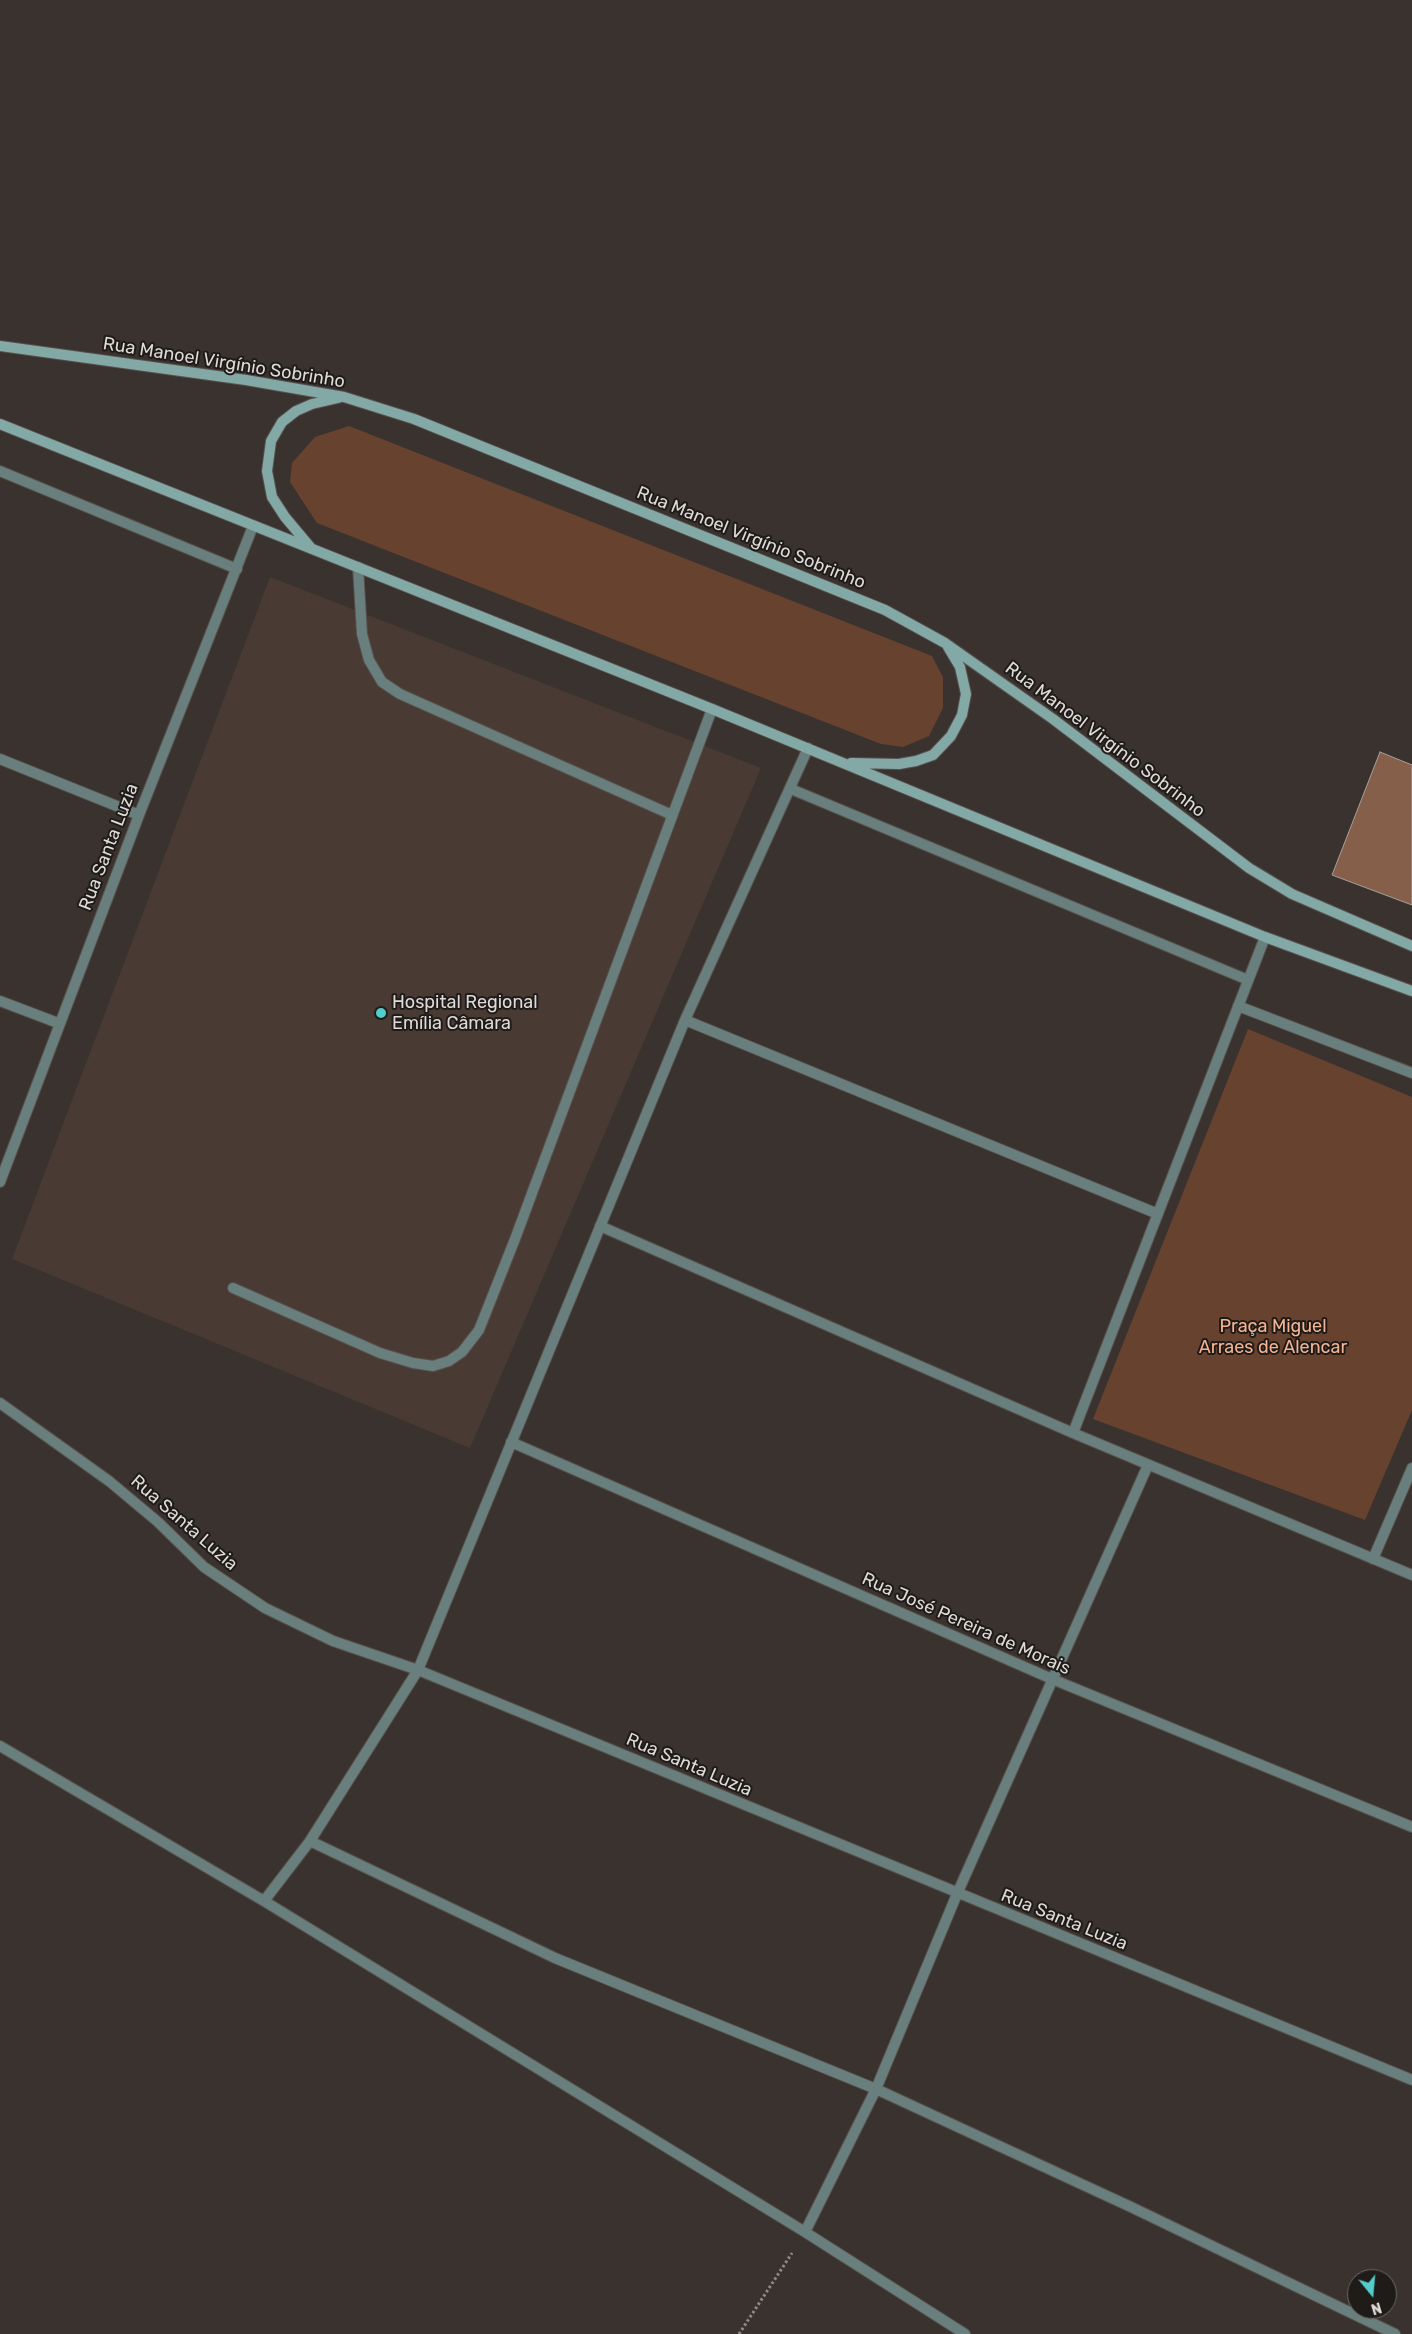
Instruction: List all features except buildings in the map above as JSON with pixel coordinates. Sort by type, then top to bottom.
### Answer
[{"type":"main road","name":"Rua Manoel Virgínio Sobrinho","points":[[0,346],[246,380],[344,397],[414,419],[885,610],[945,643],[1053,719],[1249,868],[1292,894],[1412,946]]},
{"type":"main road","points":[[313,550],[285,517],[272,497],[267,471],[271,440],[282,422],[296,411],[312,404],[344,397]]},
{"type":"main road","points":[[0,424],[712,709],[1265,937],[1412,991]]},
{"type":"main road","points":[[845,763],[899,764],[916,761],[933,755],[950,736],[962,715],[966,694],[960,667],[945,643]]},
{"type":"street","points":[[0,471],[237,569]]},
{"type":"street","name":"Rua Santa Luzia","points":[[0,1182],[58,1023],[253,526]]},
{"type":"street","points":[[358,567],[362,634],[369,660],[382,682],[409,698],[672,815]]},
{"type":"street","points":[[232,1288],[380,1353],[413,1363],[433,1366],[449,1361],[462,1352],[479,1330],[483,1321],[583,1059],[712,709]]},
{"type":"street","points":[[264,1901],[310,1841],[418,1670],[685,1020],[791,790],[808,748]]},
{"type":"street","points":[[0,759],[139,815]]},
{"type":"street","points":[[791,790],[1248,980]]},
{"type":"street","points":[[1073,1433],[1265,937]]},
{"type":"street","points":[[0,1001],[58,1023]]},
{"type":"street","points":[[1238,1006],[1412,1074]]},
{"type":"street","points":[[685,1020],[1158,1214]]},
{"type":"street","points":[[600,1226],[1073,1433],[1412,1575]]},
{"type":"street","name":"Rua Santa Luzia","points":[[0,1403],[109,1481],[158,1522],[204,1567],[265,1608],[333,1641],[418,1670],[957,1894],[1412,2080]]},
{"type":"street","name":"Rua José Pereira de Morais","points":[[511,1442],[1052,1679],[1412,1827]]},
{"type":"street","points":[[805,2232],[876,2089],[957,1894],[1148,1465]]},
{"type":"street","points":[[1373,1559],[1412,1468]]},
{"type":"street","points":[[0,1746],[264,1901],[805,2232],[965,2334]]},
{"type":"street","points":[[310,1841],[555,1958],[876,2089],[1132,2207],[1395,2334]]},
{"type":"path","points":[[739,2334],[805,2232]]},
{"type":"shaded area","name":"Hospital Regional Emília Câmara","points":[[270,577],[761,768],[470,1448],[12,1259]]},
{"type":"green space","points":[[349,426],[932,656],[943,677],[943,708],[929,736],[903,747],[881,744],[317,523],[290,482],[292,463],[315,437]]},
{"type":"green space","name":"Praça Miguel Arraes de Alencar","points":[[1248,1029],[1412,1097],[1412,1410],[1365,1520],[1093,1419]]},
{"type":"place","name":"Hospital Regional Emília Câmara","points":[[381,1013]]}]
